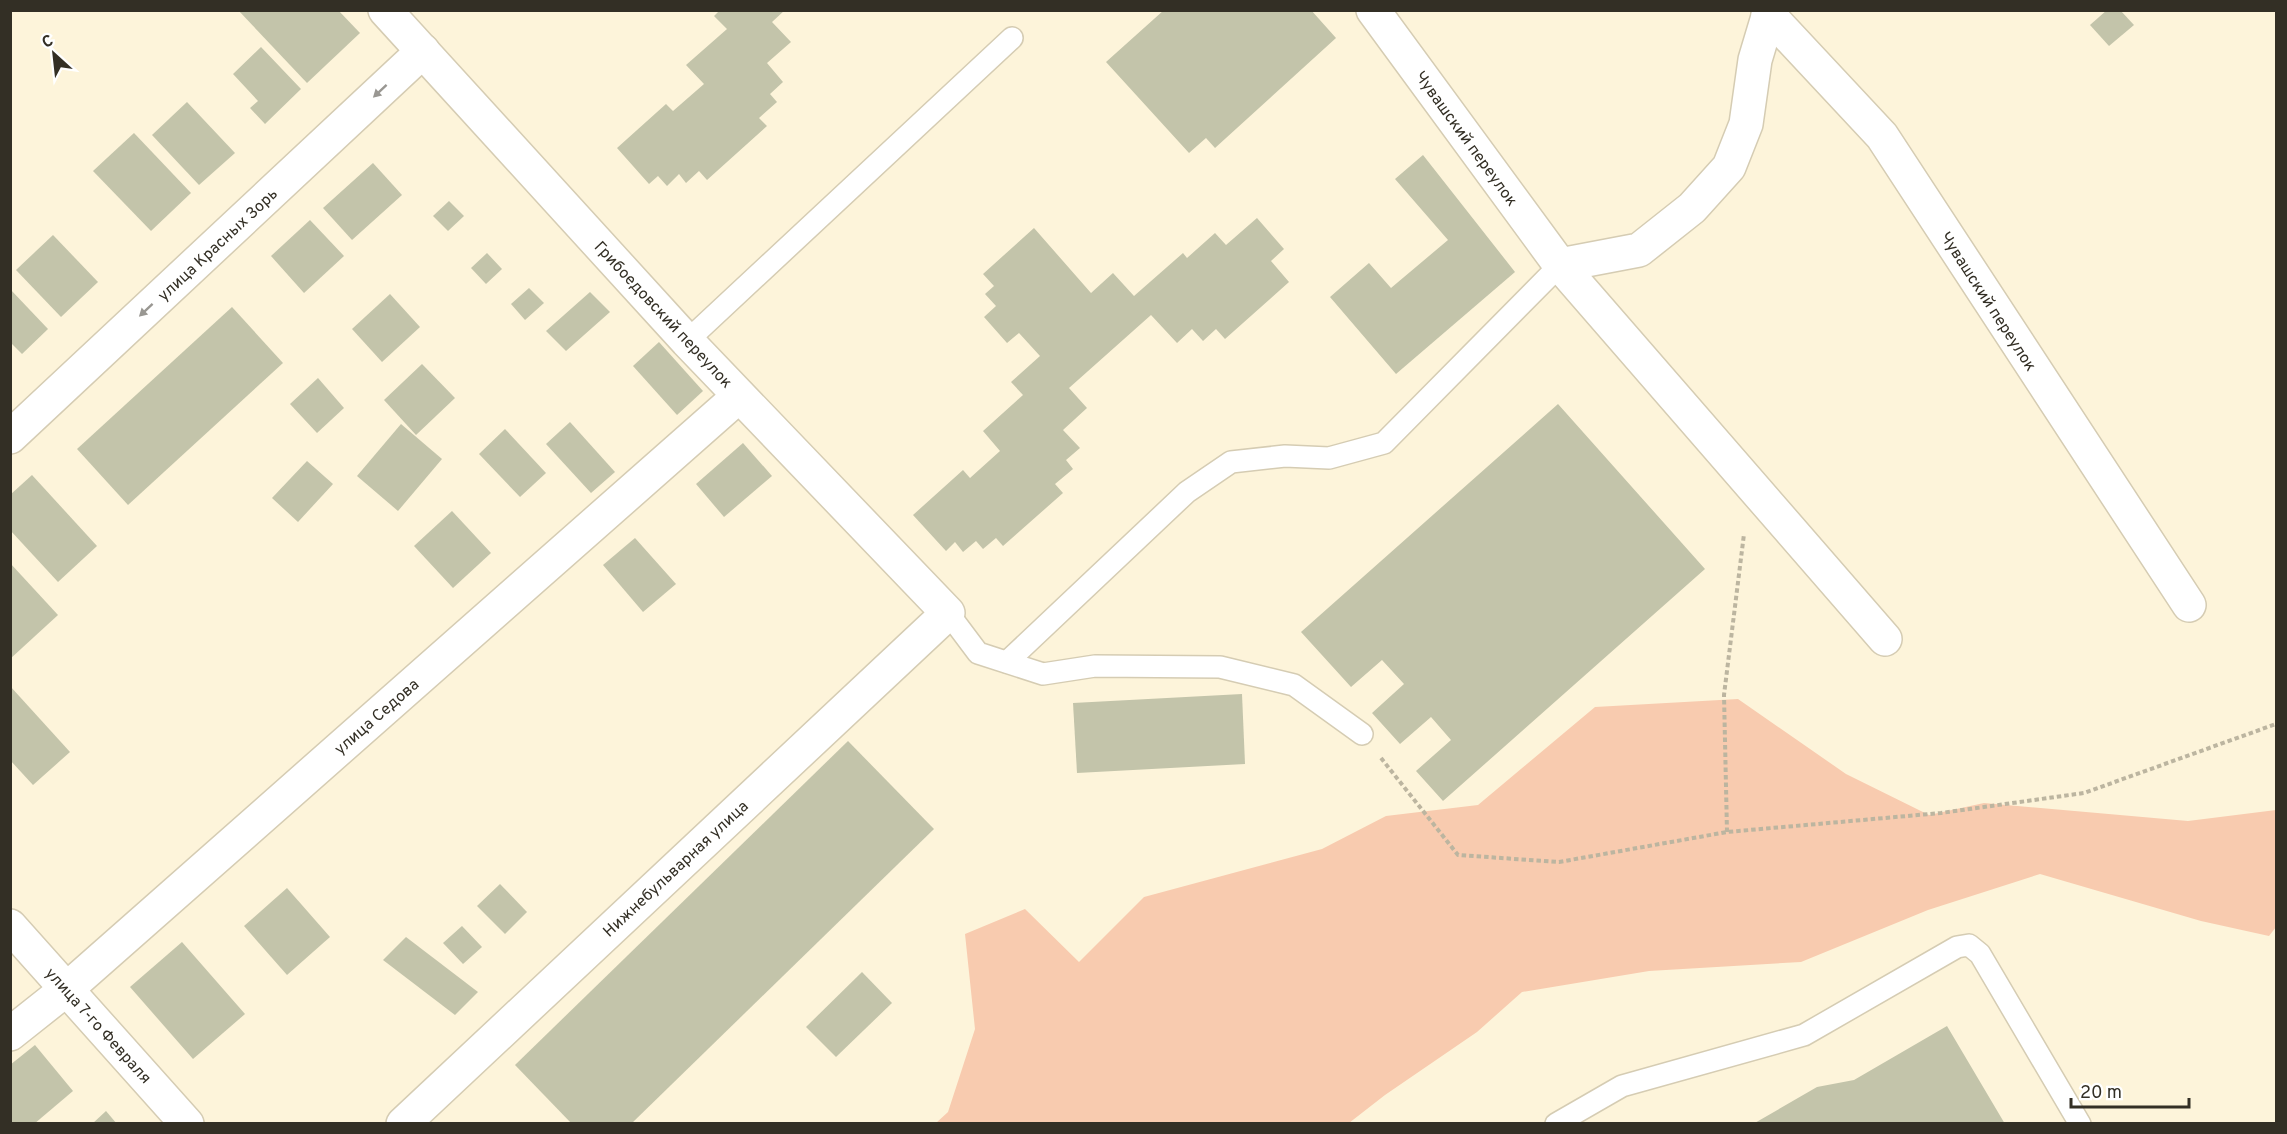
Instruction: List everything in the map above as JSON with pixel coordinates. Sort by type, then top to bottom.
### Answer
[{"type":"street","name":"Грибоедовский переулок","points":[[385,10],[687,341],[948,613]]},
{"type":"street","name":"Чувашский переулок","points":[[1373,10],[1560,265],[1885,639]]},
{"type":"street","name":"Чувашский переулок","points":[[1560,265],[1639,250],[1692,208],[1729,167],[1746,124],[1755,60],[1769,12]]},
{"type":"street","name":"Чувашский переулок","points":[[1769,12],[1882,136],[2189,605]]},
{"type":"street","name":"улица Красных Зорь","points":[[10,437],[423,51]]},
{"type":"street","name":"улица Седова","points":[[10,1034],[68,988],[740,396]]},
{"type":"street","name":"Нижнебульварная улица","points":[[403,1124],[948,613]]},
{"type":"street","name":"улица 7-го Февраля","points":[[10,926],[68,988],[187,1124]]},
{"type":"lane","points":[[687,341],[1012,38]]},
{"type":"lane","points":[[1007,662],[1187,492],[1231,462],[1285,456],[1329,458],[1384,443],[1560,265]]},
{"type":"lane","points":[[948,613],[978,653],[1043,674],[1095,666],[1220,667],[1294,685],[1362,734]]},
{"type":"lane","points":[[1556,1124],[1622,1086],[1804,1035],[1957,947],[1969,945],[1980,954],[2080,1124]]},
{"type":"path","points":[[1727,832],[1724,694],[1750,484]]},
{"type":"path","points":[[1362,734],[1458,855],[1559,862],[1727,832],[1941,813],[2084,793],[2277,724]]},
{"type":"shaded area","points":[[1738,699],[1846,774],[1929,815],[1984,803],[2188,821],[2276,810],[2276,927],[2269,936],[2201,921],[2040,874],[1928,910],[1801,962],[1649,971],[1522,992],[1477,1032],[1385,1095],[1349,1123],[936,1123],[948,1112],[975,1029],[965,934],[1025,909],[1079,962],[1144,897],[1322,849],[1386,816],[1478,805],[1595,707]]},
{"type":"building","points":[[238,10],[338,10],[360,33],[307,83]]},
{"type":"building","points":[[720,10],[785,10],[772,22],[791,42],[767,63],[783,82],[770,94],[777,102],[759,118],[767,126],[707,180],[699,171],[686,183],[679,174],[667,186],[658,176],[649,184],[617,148],[666,104],[673,111],[704,84],[686,65],[727,29],[714,16]]},
{"type":"building","points":[[1164,10],[1311,10],[1336,38],[1215,148],[1206,138],[1189,153],[1106,62]]},
{"type":"building","points":[[2107,10],[2120,10],[2134,25],[2109,46],[2090,25]]},
{"type":"building","points":[[261,47],[301,89],[265,124],[250,108],[258,101],[233,74]]},
{"type":"building","points":[[187,102],[235,153],[199,185],[152,135]]},
{"type":"building","points":[[134,133],[191,193],[151,231],[93,171]]},
{"type":"building","points":[[1423,155],[1515,272],[1396,374],[1330,297],[1369,263],[1391,288],[1448,240],[1395,179]]},
{"type":"building","points":[[373,163],[402,195],[352,240],[323,208]]},
{"type":"building","points":[[449,201],[464,216],[448,231],[433,216]]},
{"type":"building","points":[[1257,218],[1284,249],[1271,261],[1289,282],[1225,339],[1216,329],[1203,341],[1192,329],[1177,343],[1151,315],[1069,388],[1087,408],[1063,430],[1080,448],[1066,460],[1073,469],[1055,484],[1063,493],[1003,546],[996,538],[983,549],[976,541],[963,552],[955,542],[946,551],[913,515],[963,470],[970,478],[1000,451],[983,431],[1023,395],[1011,382],[1040,356],[1019,333],[1007,343],[984,317],[996,306],[985,294],[994,286],[983,274],[1034,228],[1091,293],[1113,273],[1134,296],[1183,253],[1187,258],[1215,233],[1226,245]]},
{"type":"building","points":[[310,220],[344,256],[304,293],[271,256]]},
{"type":"building","points":[[53,235],[98,282],[61,317],[16,270]]},
{"type":"building","points":[[487,253],[502,269],[486,284],[471,268]]},
{"type":"building","points":[[529,288],[544,303],[525,320],[511,304]]},
{"type":"building","points":[[10,289],[48,329],[22,354],[10,342]]},
{"type":"building","points":[[590,292],[610,312],[566,351],[546,331]]},
{"type":"building","points":[[390,294],[420,327],[382,362],[352,329]]},
{"type":"building","points":[[232,307],[283,363],[128,505],[77,449]]},
{"type":"building","points":[[659,342],[703,391],[677,415],[633,366]]},
{"type":"building","points":[[422,364],[455,398],[416,435],[384,400]]},
{"type":"building","points":[[318,378],[344,408],[317,433],[290,404]]},
{"type":"building","points":[[1558,404],[1705,569],[1443,801],[1416,771],[1451,740],[1431,717],[1400,744],[1372,713],[1404,684],[1382,660],[1351,687],[1301,632]]},
{"type":"building","points":[[570,422],[615,472],[591,493],[546,444]]},
{"type":"building","points":[[401,424],[442,459],[398,511],[357,476]]},
{"type":"building","points":[[505,429],[546,473],[520,497],[479,454]]},
{"type":"building","points":[[743,443],[772,476],[724,517],[696,484]]},
{"type":"building","points":[[307,461],[333,484],[298,522],[272,498]]},
{"type":"building","points":[[32,475],[97,546],[58,582],[10,530],[10,495]]},
{"type":"building","points":[[452,511],[491,553],[453,588],[414,546]]},
{"type":"building","points":[[635,538],[676,584],[643,612],[603,565]]},
{"type":"building","points":[[10,563],[58,615],[10,659]]},
{"type":"building","points":[[10,686],[70,752],[33,785],[10,760]]},
{"type":"building","points":[[1242,694],[1245,764],[1077,773],[1073,703]]},
{"type":"building","points":[[848,741],[934,829],[631,1124],[572,1124],[515,1065]]},
{"type":"building","points":[[500,884],[527,912],[505,934],[477,906]]},
{"type":"building","points":[[287,888],[330,937],[287,975],[244,926]]},
{"type":"building","points":[[462,926],[482,947],[463,964],[443,943]]},
{"type":"building","points":[[406,937],[478,992],[455,1015],[383,960]]},
{"type":"building","points":[[182,942],[245,1014],[193,1059],[130,987]]},
{"type":"building","points":[[862,972],[892,1003],[836,1057],[806,1027]]},
{"type":"building","points":[[1947,1026],[2005,1124],[1753,1124],[1817,1087],[1854,1080]]},
{"type":"building","points":[[35,1045],[73,1091],[34,1124],[10,1124],[10,1065]]},
{"type":"building","points":[[106,1111],[117,1124],[92,1124]]}]
